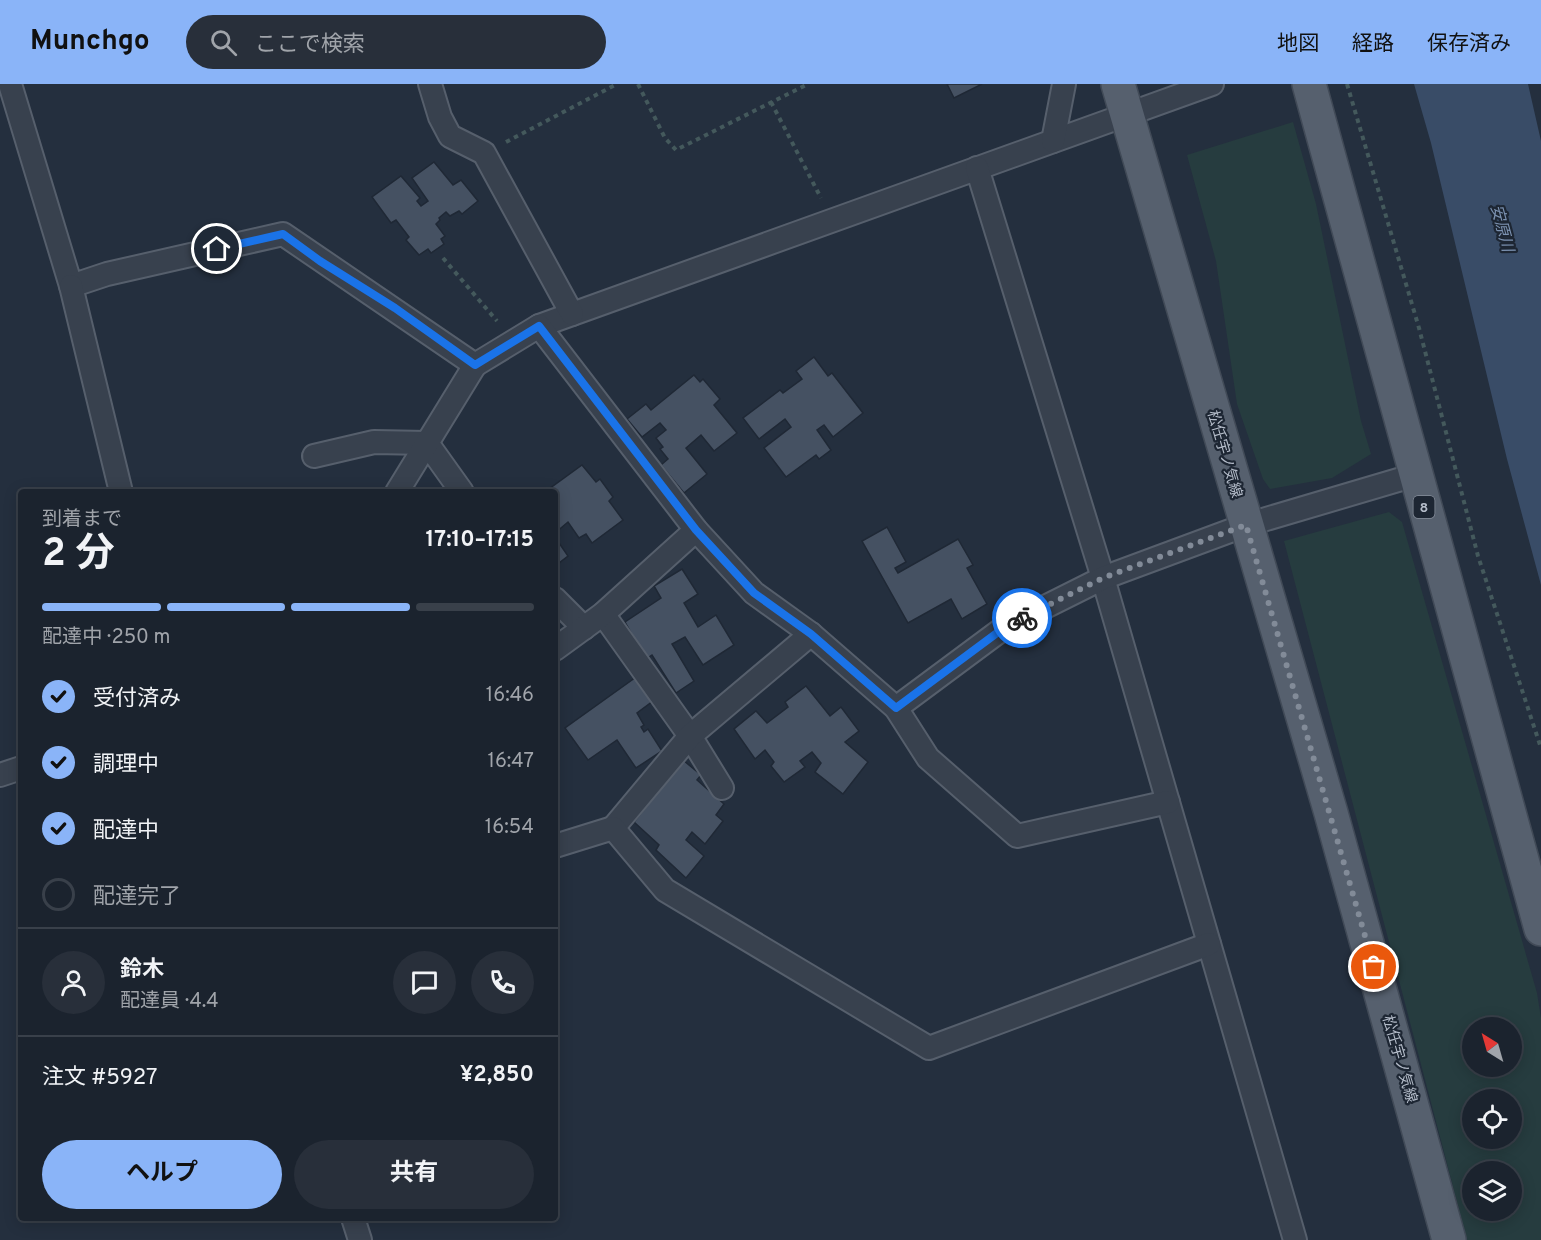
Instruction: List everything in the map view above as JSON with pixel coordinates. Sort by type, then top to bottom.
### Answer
[{"type":"main road","name":"松任宇ノ気線","points":[[1118,84],[1334,824],[1449,1240]]},
{"type":"main road","name":"8","points":[[1309,84],[1541,929]]},
{"type":"street","points":[[10,84],[70,286],[120,489]]},
{"type":"street","points":[[430,84],[440,117],[450,136],[484,153],[572,314]]},
{"type":"street","points":[[1053,141],[1064,84]]},
{"type":"street","points":[[400,489],[475,365],[539,326],[1212,84]]},
{"type":"street","points":[[977,168],[1103,578],[1295,1240]]},
{"type":"street","points":[[70,286],[107,274],[283,234],[320,261],[395,308],[475,365]]},
{"type":"street","points":[[539,326],[696,530],[754,593],[811,634],[896,708],[928,758],[1017,836],[1168,802]]},
{"type":"street","points":[[314,456],[375,442],[427,443]]},
{"type":"street","points":[[427,443],[460,489]]},
{"type":"street","points":[[896,708],[1005,627],[1103,578],[1246,525],[1415,475]]},
{"type":"street","points":[[558,647],[603,614],[696,530]]},
{"type":"street","points":[[558,602],[584,628]]},
{"type":"street","points":[[603,614],[690,736],[722,788]]},
{"type":"street","points":[[558,845],[613,828],[690,736],[811,634]]},
{"type":"street","points":[[0,774],[18,769]]},
{"type":"street","points":[[613,828],[665,890],[929,1048],[1209,944]]},
{"type":"street","points":[[354,1221],[360,1240]]},
{"type":"path","points":[[484,153],[617,84]]},
{"type":"path","points":[[638,84],[665,138],[676,150],[808,84]]},
{"type":"path","points":[[1347,84],[1419,328],[1478,556],[1541,748]]},
{"type":"path","points":[[771,102],[832,220]]},
{"type":"path","points":[[443,258],[514,340]]},
{"type":"green space","points":[[1293,122],[1316,204],[1361,421],[1371,454],[1332,478],[1270,489],[1263,479],[1237,404],[1216,261],[1187,155]]},
{"type":"green space","points":[[1389,512],[1402,522],[1537,993],[1541,1018],[1541,1240],[1467,1240],[1462,1221],[1522,1221],[1522,1161],[1462,1161],[1462,1221],[1284,541]]},
{"type":"water","name":"安原川","points":[[1414,84],[1528,84],[1541,141],[1541,585],[1507,459],[1431,143]]},
{"type":"building","points":[[947,84],[982,84],[954,98]]},
{"type":"building","points":[[434,162],[453,185],[461,180],[478,201],[462,214],[459,211],[450,216],[446,212],[439,218],[436,224],[445,236],[441,239],[444,244],[431,253],[428,249],[419,255],[406,240],[409,237],[396,220],[391,223],[372,197],[401,176],[420,198],[417,201],[421,206],[428,201],[412,178]]},
{"type":"building","points":[[814,357],[828,376],[832,373],[863,413],[833,437],[824,425],[817,430],[831,450],[819,459],[816,455],[786,477],[764,448],[791,427],[785,419],[759,439],[743,418],[780,390],[783,393],[802,379],[796,371]]},
{"type":"building","points":[[694,375],[700,382],[703,379],[720,399],[714,405],[737,433],[714,451],[701,435],[686,448],[707,474],[684,493],[661,465],[668,459],[660,449],[663,447],[656,438],[666,430],[660,423],[642,437],[627,419],[646,404],[651,410]]},
{"type":"building","points":[[582,465],[596,482],[600,479],[613,497],[609,501],[623,520],[592,543],[586,534],[579,538],[568,522],[558,530],[558,489],[549,489]]},
{"type":"building","points":[[887,527],[906,562],[895,568],[898,573],[958,539],[973,565],[967,568],[987,604],[962,619],[951,599],[908,623],[862,541]]},
{"type":"building","points":[[558,541],[568,556],[558,564]]},
{"type":"building","points":[[682,569],[698,594],[684,603],[698,627],[716,615],[734,645],[703,665],[685,637],[672,644],[694,681],[676,693],[652,655],[646,659],[625,622],[661,598],[654,586]]},
{"type":"building","points":[[639,675],[657,698],[637,713],[644,725],[641,727],[644,732],[648,729],[662,751],[636,768],[617,740],[588,760],[565,728]]},
{"type":"building","points":[[806,686],[830,716],[841,707],[859,731],[845,742],[868,762],[843,794],[815,772],[821,763],[812,752],[800,761],[805,767],[784,782],[771,766],[774,762],[765,750],[755,759],[734,729],[756,711],[767,723],[788,707],[785,702]]},
{"type":"building","points":[[683,760],[701,775],[697,780],[724,804],[716,815],[723,821],[705,844],[692,832],[686,840],[704,856],[686,878],[656,850],[659,845],[634,822]]},
{"type":"way so far","points":[[1022,618],[1103,578],[1246,525],[1374,967]]},
{"type":"route","points":[[217,249],[283,234],[320,261],[395,308],[475,365],[539,326],[696,530],[754,593],[811,634],[896,708],[1005,627],[1022,618]]}]
